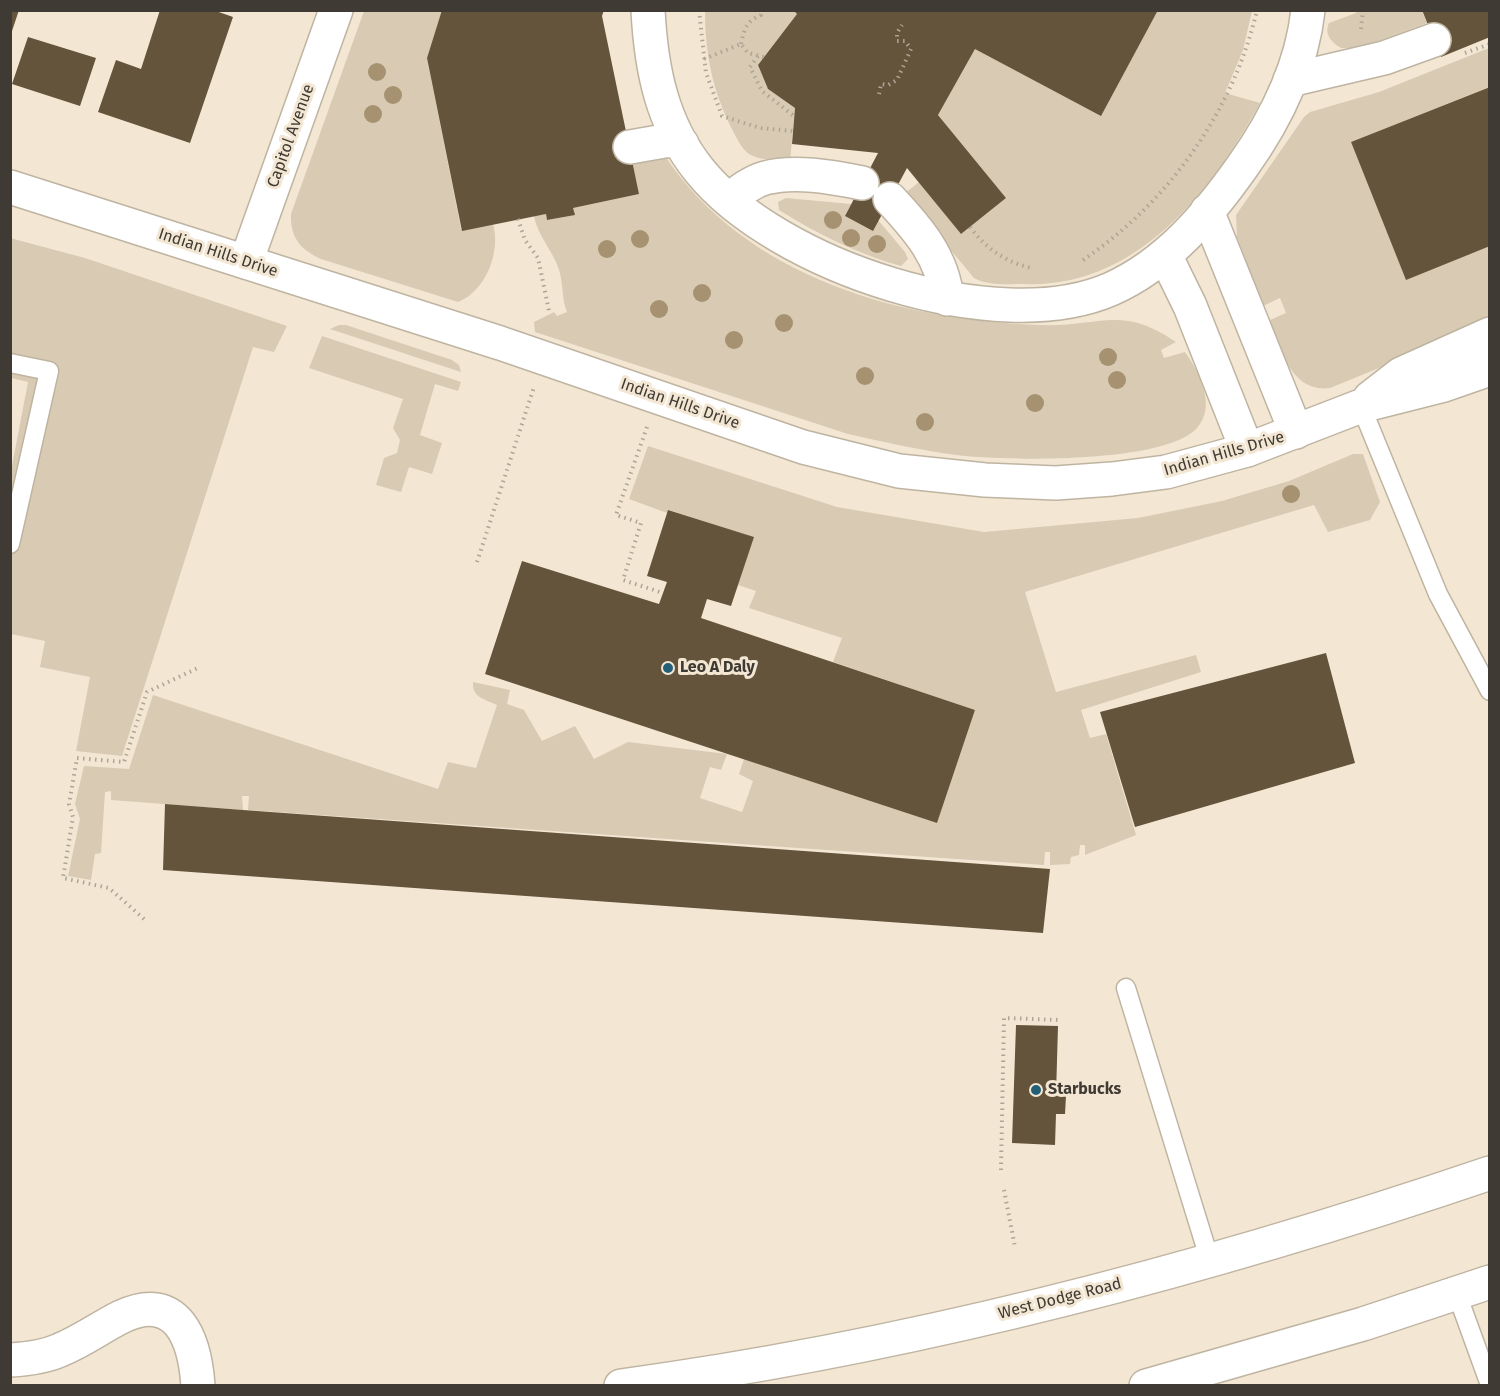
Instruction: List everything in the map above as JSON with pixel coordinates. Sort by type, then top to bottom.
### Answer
[{"type":"main road","name":"Capitol Avenue","points":[[246,262],[336,10]]},
{"type":"main road","points":[[648,10],[656,81],[665,110],[682,144],[699,170],[729,200],[772,230],[838,265],[891,285],[947,299],[1024,304],[1082,299],[1126,282],[1165,255],[1207,211],[1249,157],[1290,80],[1301,47],[1308,10]]},
{"type":"main road","points":[[1290,80],[1374,61],[1434,40]]},
{"type":"main road","points":[[630,147],[670,140],[682,144]]},
{"type":"main road","points":[[729,200],[748,184],[764,178],[785,175],[876,191],[914,225],[939,262],[947,299]]},
{"type":"main road","name":"Indian Hills Drive","points":[[10,187],[513,347],[803,447],[899,471],[985,480],[1085,482],[1166,472],[1246,450],[1361,406],[1444,385],[1490,369]]},
{"type":"main road","points":[[1207,211],[1296,432]]},
{"type":"main road","points":[[1165,255],[1190,306],[1246,450]]},
{"type":"main road","name":"Indian Hills Drive","points":[[1361,406],[1401,374],[1490,334]]},
{"type":"main road","name":"West Dodge Road","points":[[621,1386],[731,1368],[996,1316],[1210,1260],[1404,1202],[1490,1173]]},
{"type":"main road","points":[[1146,1386],[1268,1353],[1490,1282]]},
{"type":"main road","points":[[10,1360],[58,1351],[123,1316],[137,1312],[158,1311],[174,1317],[188,1332],[196,1360],[198,1386]]},
{"type":"main road","points":[[695,1386],[731,1368]]},
{"type":"lane","points":[[10,363],[49,371],[18,476],[10,544]]},
{"type":"lane","points":[[1361,406],[1438,594],[1490,691]]},
{"type":"lane","points":[[1126,988],[1210,1260]]},
{"type":"lane","points":[[1457,1293],[1490,1385]]},
{"type":"path","points":[[699,10],[704,59],[715,102],[722,116],[760,128],[793,131]]},
{"type":"path","points":[[760,10],[761,15],[752,19],[744,28],[741,44],[748,53],[764,57]]},
{"type":"path","points":[[1074,263],[1105,245],[1140,214],[1192,150],[1231,91],[1257,10]]},
{"type":"path","points":[[879,94],[882,84],[888,85],[897,80],[909,55],[911,49],[905,41],[897,41],[897,33],[902,25]]},
{"type":"path","points":[[704,59],[741,44]]},
{"type":"path","points":[[758,56],[750,67],[762,91],[794,116]]},
{"type":"path","points":[[518,219],[525,240],[538,258],[549,311]]},
{"type":"path","points":[[970,227],[979,240],[995,253],[1029,268],[1038,268]]},
{"type":"path","points":[[477,562],[534,387]]},
{"type":"path","points":[[647,425],[616,515],[641,523],[623,580],[660,592]]},
{"type":"path","points":[[144,919],[109,888],[63,878],[73,817],[69,804],[77,758],[124,762],[147,692],[200,666]]},
{"type":"path","points":[[1000,1170],[1004,1018],[1060,1020]]},
{"type":"path","points":[[1004,1190],[1015,1247]]},
{"type":"shaded area","points":[[793,10],[797,14],[758,65],[768,89],[795,108],[790,161],[758,158],[749,154],[742,147],[720,102],[709,58],[705,11]]},
{"type":"shaded area","points":[[364,11],[442,11],[427,58],[461,229],[493,224],[495,235],[493,258],[483,280],[468,297],[458,302],[321,259],[302,247],[292,230],[291,214]]},
{"type":"shaded area","points":[[1158,11],[1252,11],[1243,50],[1225,93],[1260,103],[1218,170],[1166,229],[1135,252],[1101,270],[1064,281],[1023,284],[992,283],[974,278],[904,194],[919,182],[961,234],[1006,198],[938,115],[975,49]]},
{"type":"shaded area","points":[[1357,11],[1422,11],[1427,23],[1359,48],[1341,48],[1329,37],[1327,31],[1329,23]]},
{"type":"shaded area","points":[[1489,48],[1489,87],[1351,142],[1406,279],[1489,246],[1489,323],[1330,388],[1316,388],[1305,383],[1296,376],[1283,355],[1270,320],[1286,313],[1280,298],[1263,306],[1237,237],[1236,215],[1304,117],[1310,112],[1379,92]]},
{"type":"shaded area","points":[[665,156],[699,198],[739,233],[783,262],[832,285],[883,302],[935,314],[989,322],[1061,325],[1125,320],[1157,330],[1176,342],[1161,350],[1164,358],[1185,352],[1196,369],[1206,400],[1203,419],[1197,428],[1179,440],[1119,454],[1044,459],[956,455],[848,434],[535,332],[534,322],[554,312],[557,316],[567,312],[558,267],[538,229],[534,216],[546,214],[547,220],[574,215],[573,208],[639,194],[632,160]]},
{"type":"shaded area","points":[[786,198],[851,204],[845,216],[873,230],[878,220],[905,252],[908,259],[901,266],[869,256],[823,235],[779,210],[778,202]]},
{"type":"shaded area","points":[[10,238],[85,258],[287,326],[274,352],[253,347],[122,756],[76,751],[90,677],[40,667],[45,641],[11,634],[11,471],[28,382],[11,378]]},
{"type":"shaded area","points":[[346,325],[452,360],[459,365],[461,372],[330,329]]},
{"type":"shaded area","points":[[322,336],[461,382],[458,391],[435,384],[420,435],[442,443],[432,474],[409,467],[401,492],[376,485],[384,458],[397,453],[400,440],[393,428],[403,399],[309,368]]},
{"type":"shaded area","points":[[648,446],[837,507],[984,532],[1138,518],[1222,501],[1289,481],[1353,454],[1363,454],[1380,502],[1370,520],[1328,532],[1314,505],[1025,592],[1056,692],[1196,655],[1201,672],[1081,710],[1090,738],[1106,734],[1136,835],[1085,855],[1085,845],[1080,845],[1079,855],[1071,857],[1070,864],[1050,865],[1050,852],[1045,852],[1044,865],[248,810],[249,796],[242,796],[243,810],[111,800],[111,791],[105,792],[101,853],[95,854],[91,880],[68,876],[80,819],[75,804],[84,766],[129,769],[153,695],[438,789],[448,762],[476,768],[497,705],[477,695],[473,682],[510,690],[507,704],[524,710],[542,741],[575,726],[594,759],[628,742],[727,754],[721,770],[710,767],[700,798],[742,812],[753,781],[739,774],[744,759],[937,823],[975,710],[833,662],[842,638],[749,608],[756,591],[738,585],[753,537],[669,510],[667,513],[629,499]]},
{"type":"building","points":[[10,10],[19,10],[11,34],[10,34]]},
{"type":"building","points":[[160,10],[213,10],[233,17],[190,143],[98,112],[116,60],[141,69]]},
{"type":"building","points":[[442,10],[604,10],[602,16],[639,194],[573,208],[575,215],[547,220],[546,214],[462,231],[427,58]]},
{"type":"building","points":[[793,10],[1158,10],[1101,116],[975,49],[938,115],[1006,198],[961,234],[907,168],[873,231],[845,216],[878,153],[792,144],[795,108],[768,89],[758,65],[797,14]]},
{"type":"building","points":[[1422,10],[1490,10],[1490,37],[1441,57]]},
{"type":"building","points":[[28,37],[96,58],[80,106],[12,84]]},
{"type":"building","points":[[1490,87],[1490,246],[1406,280],[1351,142]]},
{"type":"building","name":"Leo A Daly","points":[[668,510],[754,537],[731,606],[707,599],[701,618],[975,710],[937,823],[485,674],[522,561],[659,604],[667,582],[647,576]]},
{"type":"building","points":[[1326,653],[1355,763],[1135,827],[1100,712]]},
{"type":"building","points":[[165,804],[1050,869],[1043,933],[163,870]]},
{"type":"building","points":[[1016,1025],[1058,1026],[1056,1095],[1066,1096],[1065,1114],[1056,1114],[1055,1145],[1012,1143]]},
{"type":"place","name":"Leo A Daly","points":[[668,668]]},
{"type":"place","name":"Starbucks","points":[[1036,1090]]}]
